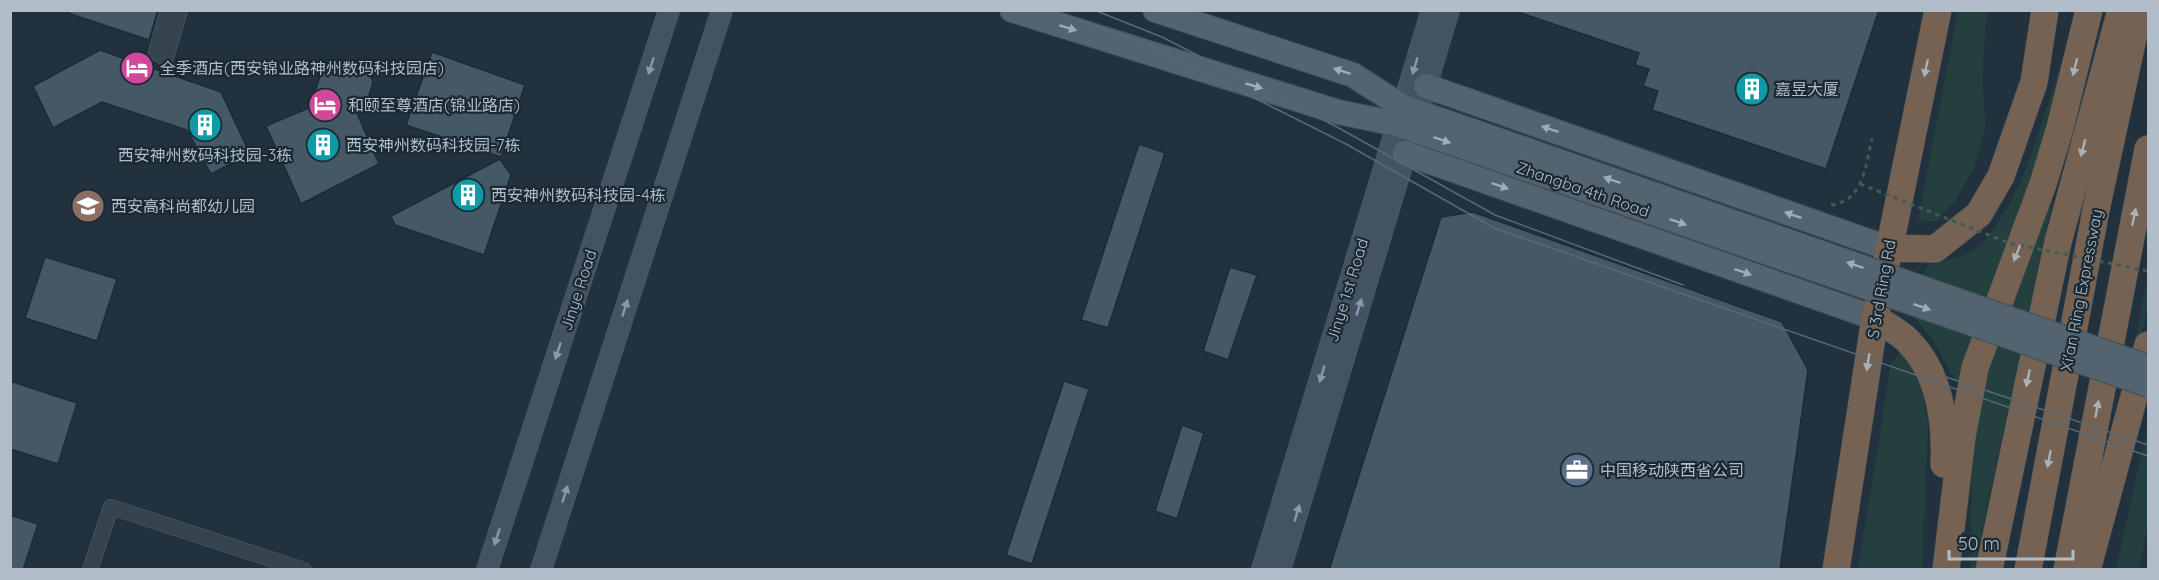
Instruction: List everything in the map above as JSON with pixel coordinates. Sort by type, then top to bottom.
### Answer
[{"type":"highway","name":"S 3rd Ring Rd","points":[[1836,570],[1875,318],[1938,10]]},
{"type":"highway","points":[[1888,248],[1935,249],[1979,214],[2001,176],[2034,82],[2044,10]]},
{"type":"highway","points":[[1946,570],[1962,437],[1975,368],[2043,184],[2060,128],[2089,10]]},
{"type":"highway","points":[[1989,570],[2058,242],[2121,10]]},
{"type":"highway","name":"Xi'an Ring Expressway","points":[[2028,570],[2096,210],[2139,10]]},
{"type":"highway","points":[[2067,570],[2148,149]]},
{"type":"highway","points":[[1875,318],[1909,341],[1928,369],[1939,396],[1945,439],[1938,570]]},
{"type":"highway","points":[[2087,570],[2148,345]]},
{"type":"main road","name":"Jinye Road","points":[[487,570],[669,10]]},
{"type":"main road","points":[[541,570],[722,10]]},
{"type":"main road","name":"Zhangba 4th Road","points":[[1012,10],[1338,112],[1407,118],[2148,385]]},
{"type":"main road","name":"Zhangba 4th Road","points":[[1155,10],[1353,75],[1407,118]]},
{"type":"main road","name":"Jinye 1st Road","points":[[1262,570],[1407,118],[1432,10]]},
{"type":"main road","name":"Jinye 1st Road","points":[[1280,570],[1405,153],[1407,118],[1426,86],[1449,10]]},
{"type":"main road","points":[[1426,86],[1888,248]]},
{"type":"main road","points":[[1405,153],[1875,318]]},
{"type":"main road","name":"Zhangba 4th Road","points":[[1527,160],[2148,367]]},
{"type":"street","points":[[168,10],[156,53],[166,58],[180,10]]},
{"type":"street","points":[[90,570],[111,507],[304,570]]},
{"type":"path","points":[[1824,206],[1844,203],[1854,196],[1860,184],[1872,139]]},
{"type":"path","points":[[1860,184],[2009,243],[2148,271]]},
{"type":"green space","points":[[1958,11],[1987,11],[1982,80],[1986,127],[1974,168],[1955,201],[1935,222],[1918,220]]},
{"type":"green space","points":[[2059,70],[2061,82],[2040,159],[1961,386],[1953,377],[1933,340],[1906,307],[1929,264],[1956,258],[1975,249],[1995,228],[2028,162]]},
{"type":"green space","points":[[2058,175],[1974,569],[1971,570],[1972,456],[1983,377]]},
{"type":"green space","points":[[2148,274],[2148,309],[2125,395]]},
{"type":"green space","points":[[1900,352],[1912,368],[1920,386],[1928,425],[1922,569],[1858,570],[1891,363]]},
{"type":"green space","points":[[2148,424],[2148,526],[2139,569],[2116,569]]},
{"type":"building","points":[[68,10],[158,10],[149,40],[68,13]]},
{"type":"building","name":"嘉昱大厦","points":[[1521,10],[1879,10],[1826,169],[1652,110],[1658,91],[1643,86],[1649,69],[1635,65],[1639,53],[1521,13]]},
{"type":"building","points":[[100,50],[221,92],[250,154],[211,174],[187,130],[102,102],[53,128],[33,86]]},
{"type":"building","points":[[432,52],[525,85],[501,157],[406,125]]},
{"type":"building","name":"西安神州数码科技园-7栋","points":[[339,59],[355,60],[369,70],[373,82],[368,99],[356,111],[379,164],[301,204],[266,126],[309,108],[320,77],[329,65]]},
{"type":"building","points":[[1139,144],[1165,153],[1108,328],[1081,320]]},
{"type":"building","name":"西安神州数码科技园-4栋","points":[[500,159],[511,175],[484,255],[395,225],[391,216]]},
{"type":"building","name":"中国移动陕西省公司","points":[[1473,212],[1782,322],[1808,370],[1780,570],[1329,570],[1441,217]]},
{"type":"building","points":[[45,257],[117,279],[97,341],[25,318]]},
{"type":"building","points":[[1230,267],[1257,275],[1228,360],[1203,351]]},
{"type":"building","points":[[10,381],[77,403],[58,464],[10,449]]},
{"type":"building","points":[[1064,381],[1089,389],[1032,564],[1006,555]]},
{"type":"building","points":[[1182,425],[1204,433],[1177,519],[1155,511]]},
{"type":"building","points":[[10,515],[38,524],[23,570],[10,570]]},
{"type":"tram line","points":[[1050,10],[1153,47],[1346,144],[1494,228],[2148,456]]},
{"type":"tram line","points":[[1094,10],[1162,37],[1337,127],[1495,215],[1683,285]]},
{"type":"tram line","points":[[1946,377],[2148,445]]},
{"type":"place","name":"全季酒店(西安锦业路神州数码科技园店)","points":[[137,68]]},
{"type":"place","name":"嘉昱大厦","points":[[1752,89]]},
{"type":"place","name":"和颐至尊酒店(锦业路店)","points":[[325,105]]},
{"type":"place","name":"西安神州数码科技园-3栋","points":[[205,125]]},
{"type":"place","name":"西安神州数码科技园-7栋","points":[[323,145]]},
{"type":"place","name":"西安神州数码科技园-4栋","points":[[468,195]]},
{"type":"place","name":"西安高科尚都幼儿园","points":[[88,206]]},
{"type":"place","name":"中国移动陕西省公司","points":[[1577,470]]}]
